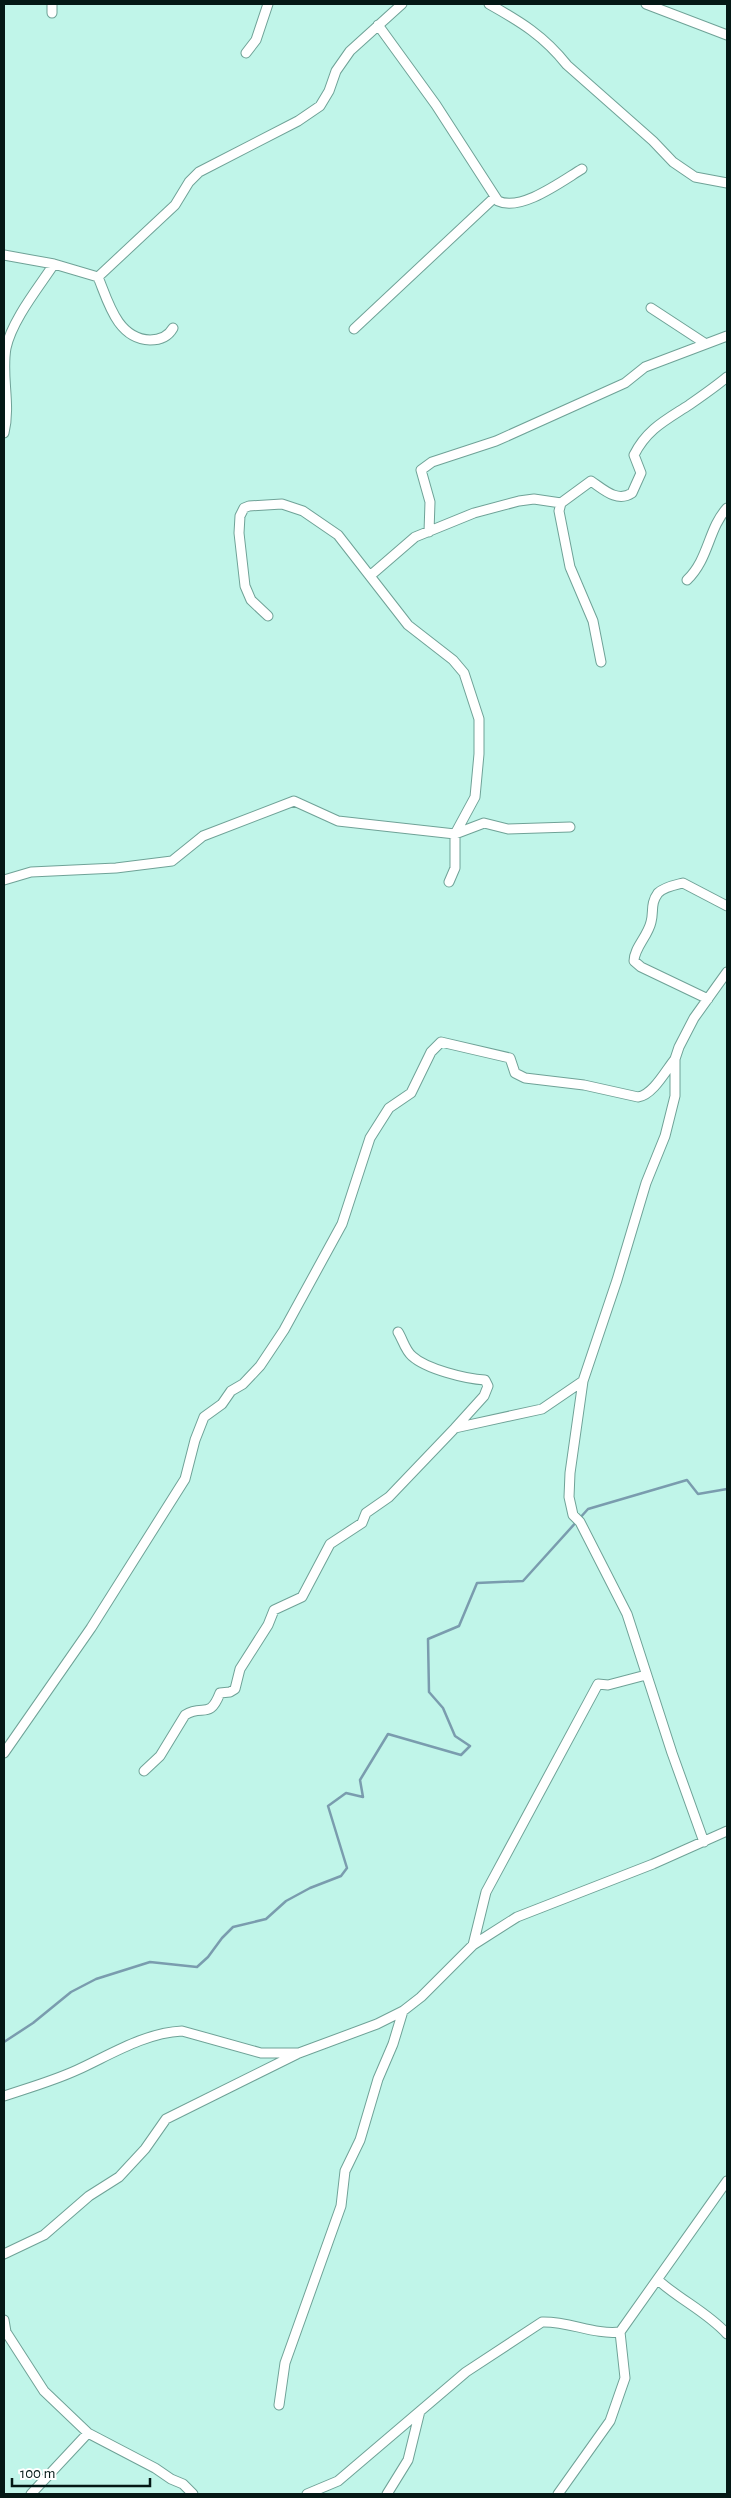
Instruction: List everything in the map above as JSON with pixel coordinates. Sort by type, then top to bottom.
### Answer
[{"type":"street","points":[[246,52],[256,40],[268,4]]},
{"type":"street","points":[[98,276],[175,205],[188,182],[200,172],[298,120],[320,106],[329,91],[336,72],[350,51],[402,4]]},
{"type":"street","points":[[489,4],[535,31],[566,65],[653,141],[673,162],[695,177],[727,182]]},
{"type":"street","points":[[646,4],[727,35]]},
{"type":"street","points":[[378,25],[436,105],[490,185],[494,197],[506,204],[521,202],[582,169]]},
{"type":"street","points":[[354,329],[494,197]]},
{"type":"street","points":[[4,255],[54,264],[98,276]]},
{"type":"street","points":[[4,432],[8,416],[6,347],[27,304],[54,264]]},
{"type":"street","points":[[98,276],[114,315],[128,331],[145,340],[157,340],[169,334],[173,328]]},
{"type":"street","points":[[651,308],[706,344]]},
{"type":"street","points":[[429,532],[430,502],[422,476],[423,467],[432,462],[496,441],[625,383],[645,366],[727,336]]},
{"type":"street","points":[[371,575],[415,537],[474,513],[534,499],[560,503],[591,481],[611,495],[620,498],[632,493],[641,473],[634,455],[645,436],[659,423],[687,407],[727,377]]},
{"type":"street","points":[[560,503],[570,566],[593,621],[601,662]]},
{"type":"street","points":[[268,616],[252,600],[245,586],[239,533],[240,516],[244,508],[249,506],[282,504],[303,510],[338,535],[408,625],[448,655],[464,673],[479,719],[479,754],[475,797],[455,834],[455,868],[449,882]]},
{"type":"street","points":[[687,580],[704,560],[718,518],[727,508]]},
{"type":"street","points":[[4,880],[31,872],[116,868],[172,861],[203,836],[294,801],[338,821],[455,834],[484,824],[508,829],[570,827]]},
{"type":"street","points":[[708,999],[641,967],[634,961],[634,955],[644,940],[652,921],[651,905],[660,891],[683,883],[727,906]]},
{"type":"street","points":[[704,1842],[646,1675],[627,1614],[580,1522],[573,1515],[569,1497],[570,1473],[583,1381],[618,1280],[646,1183],[665,1136],[675,1096],[675,1059],[690,1025],[727,972]]},
{"type":"street","points":[[4,1753],[91,1628],[185,1479],[195,1440],[204,1417],[222,1404],[231,1392],[243,1384],[260,1366],[284,1330],[342,1224],[370,1138],[389,1108],[411,1094],[431,1052],[441,1042],[510,1058],[516,1073],[525,1078],[576,1084],[638,1097],[644,1097],[649,1092],[675,1059]]},
{"type":"street","points":[[144,1771],[160,1756],[185,1715],[211,1709],[218,1700],[220,1693],[230,1692],[235,1689],[240,1669],[268,1625],[274,1610],[302,1597],[330,1544],[362,1523],[366,1513],[389,1497],[484,1396],[488,1386],[485,1380],[471,1379],[454,1374],[413,1357],[407,1351],[398,1332]]},
{"type":"street","points":[[455,1428],[542,1409],[583,1381]]},
{"type":"street","points":[[473,1945],[486,1892],[598,1684],[608,1685],[646,1675]]},
{"type":"street","points":[[4,2254],[44,2235],[89,2196],[119,2178],[145,2149],[166,2119],[300,2053],[377,2024],[402,2011],[421,1997],[473,1945],[517,1917],[654,1864],[727,1831]]},
{"type":"street","points":[[279,2405],[285,2363],[341,2206],[345,2171],[360,2140],[378,2079],[393,2044],[402,2011]]},
{"type":"street","points":[[4,2096],[76,2070],[125,2047],[168,2032],[182,2031],[260,2053],[300,2053]]},
{"type":"street","points":[[558,2494],[610,2421],[625,2378],[620,2332],[727,2181]]},
{"type":"street","points":[[658,2280],[671,2292],[712,2318],[727,2334]]},
{"type":"street","points":[[4,2320],[6,2332],[44,2391],[88,2433],[183,2484],[194,2494]]},
{"type":"street","points":[[307,2494],[338,2481],[466,2372],[542,2322],[556,2322],[608,2334],[620,2332]]},
{"type":"street","points":[[387,2494],[408,2460],[420,2411]]},
{"type":"street","points":[[31,2494],[88,2433]]},
{"type":"waterway","points":[[4,2042],[33,2023],[71,1992],[96,1979],[150,1962],[197,1967],[233,1927],[266,1919],[286,1901],[310,1888],[341,1876],[347,1868],[328,1806],[346,1793],[363,1797],[360,1780],[388,1734],[461,1755],[470,1746],[455,1736],[443,1708],[429,1692],[428,1639],[459,1626],[477,1583],[523,1581],[588,1509],[687,1480],[698,1494],[727,1489]]}]
